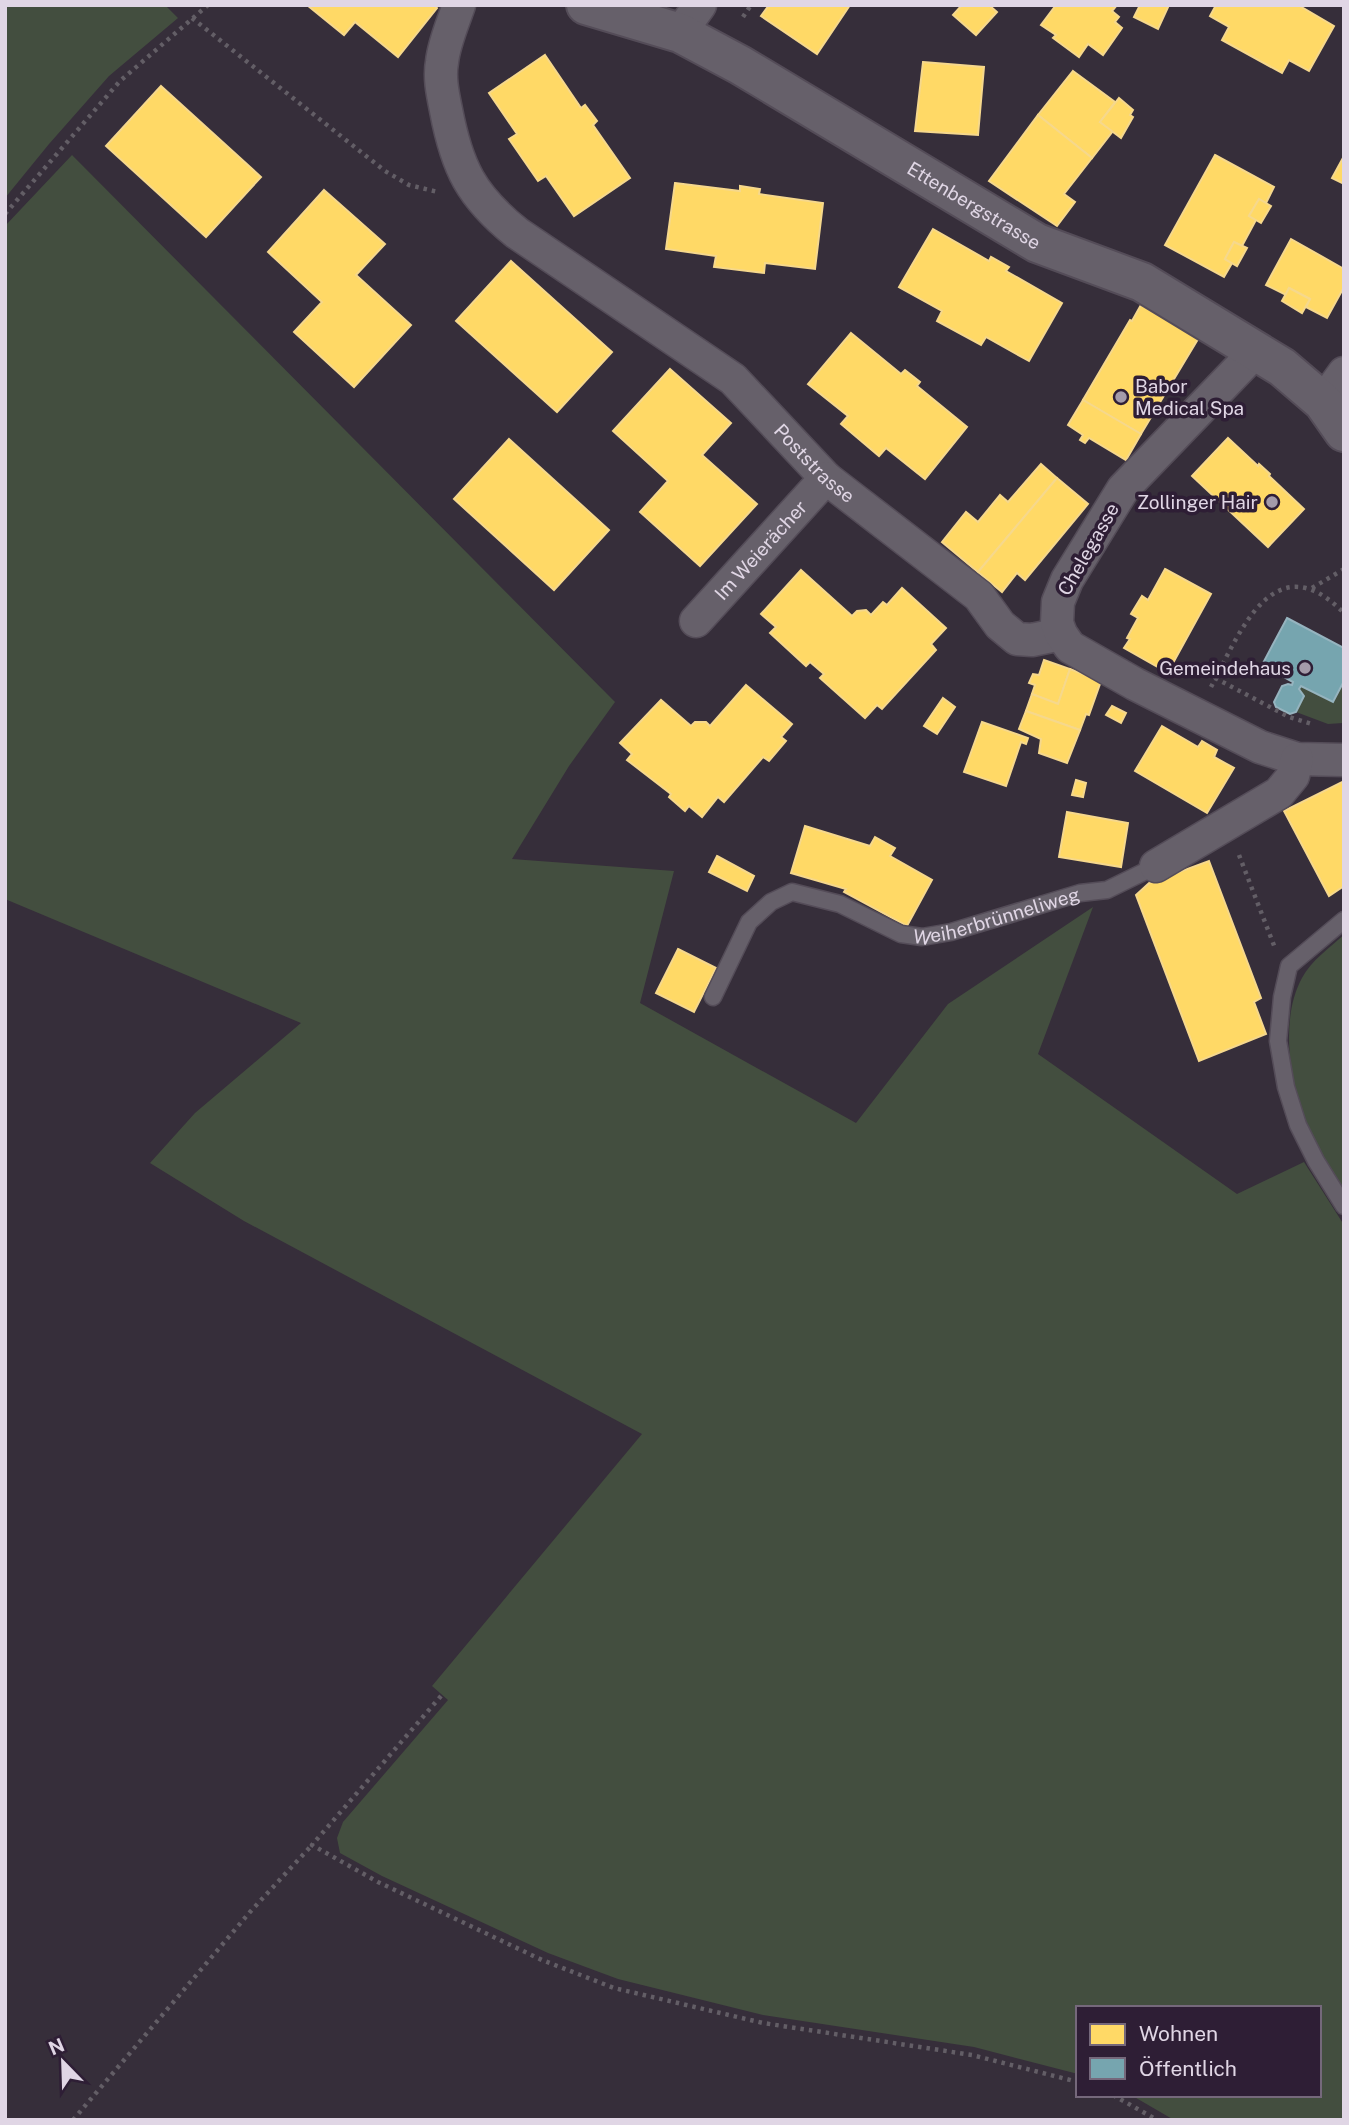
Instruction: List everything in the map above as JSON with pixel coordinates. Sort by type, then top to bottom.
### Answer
[{"type":"street","name":"Poststrasse","points":[[459,5],[441,63],[442,89],[456,156],[481,199],[517,233],[733,379],[826,478],[979,596],[1000,625],[1017,639],[1032,640],[1061,634]]},
{"type":"street","name":"Ettenbergstrasse","points":[[586,5],[690,19],[740,65],[1037,243],[1142,282],[1337,402]]},
{"type":"street","name":"Chelegasse","points":[[1061,634],[1057,623],[1058,602],[1067,580],[1123,489],[1256,351]]},
{"type":"street","name":"Im Weierächer","points":[[696,621],[826,478]]},
{"type":"street","points":[[1061,634],[1070,646],[1135,684],[1260,747],[1297,759],[1344,760]]},
{"type":"street","name":"Weiherbrünneliweg","points":[[1156,866],[1279,793],[1293,776],[1297,759]]},
{"type":"lane","name":"Weiherbrünneliweg","points":[[713,998],[748,922],[771,902],[792,892],[840,904],[901,934],[922,937],[951,932],[1080,893],[1107,890],[1156,866]]},
{"type":"lane","points":[[1344,920],[1289,966],[1282,997],[1278,1041],[1286,1087],[1298,1125],[1316,1161],[1344,1206]]},
{"type":"path","points":[[5,214],[120,81],[208,5]]},
{"type":"path","points":[[743,17],[751,5]]},
{"type":"path","points":[[192,18],[385,172],[410,186],[438,192]]},
{"type":"path","points":[[1312,588],[1344,569]]},
{"type":"path","points":[[1206,696],[1255,609],[1273,593],[1293,586],[1312,588],[1344,613]]},
{"type":"path","points":[[1215,678],[1281,713],[1314,725]]},
{"type":"path","points":[[1227,825],[1277,953],[1289,966]]},
{"type":"path","points":[[73,2120],[250,1912],[441,1696]]},
{"type":"path","points":[[312,1845],[377,1882],[542,1960],[614,1988],[763,2023],[972,2055],[1076,2081]]},
{"type":"path","points":[[1117,2097],[1157,2120]]},
{"type":"green space","points":[[5,5],[165,5],[178,18],[109,76],[5,198]]},
{"type":"green space","points":[[72,155],[615,702],[569,766],[512,859],[674,871],[640,1003],[856,1123],[948,1004],[1093,907],[1038,1054],[1237,1194],[1304,1162],[1344,1225],[1344,2120],[1174,2120],[1134,2097],[1321,2097],[1321,2006],[1076,2006],[1076,2073],[974,2047],[763,2015],[618,1979],[548,1953],[382,1876],[340,1853],[337,1838],[343,1822],[448,1700],[432,1686],[642,1434],[244,1221],[150,1163],[195,1113],[301,1023],[5,899],[5,226]]},
{"type":"green space","points":[[1344,681],[1344,727],[1343,723],[1328,724],[1296,712],[1304,697],[1299,689],[1301,686],[1333,702]]},
{"type":"green space","points":[[1344,935],[1344,1198],[1318,1156],[1302,1115],[1291,1067],[1289,1043],[1294,998],[1302,978],[1316,960]]},
{"type":"building: Wohnen","points":[[307,5],[434,5],[437,8],[398,57],[355,22],[344,35]]},
{"type":"building: Wohnen","points":[[769,5],[850,5],[817,54],[761,16]]},
{"type":"building: Wohnen","points":[[962,5],[989,5],[997,12],[976,35],[953,15]]},
{"type":"building: Wohnen","points":[[1056,5],[1117,5],[1112,11],[1119,17],[1115,22],[1122,28],[1103,55],[1088,44],[1079,57],[1053,38],[1056,35],[1041,25]]},
{"type":"building: Wohnen","points":[[1140,5],[1169,5],[1158,29],[1134,17]]},
{"type":"building: Wohnen","points":[[1216,5],[1298,5],[1334,26],[1309,71],[1289,60],[1282,73],[1222,40],[1229,27],[1210,16]]},
{"type":"building: Wohnen","points":[[545,55],[581,108],[585,105],[597,121],[593,125],[630,178],[574,216],[546,176],[538,181],[509,139],[517,134],[489,93]]},
{"type":"building: Wohnen","points":[[923,62],[984,67],[978,135],[915,131]]},
{"type":"building: Wohnen","points":[[1073,71],[1115,102],[1100,122],[1113,131],[1092,158],[1038,115]]},
{"type":"building: Wohnen","points":[[161,86],[261,177],[206,237],[106,146]]},
{"type":"building: Wohnen","points":[[1119,98],[1133,110],[1130,115],[1133,117],[1121,138],[1100,122]]},
{"type":"building: Wohnen","points":[[1038,115],[1092,158],[1064,194],[1075,202],[1057,226],[989,181]]},
{"type":"building: Wohnen","points":[[1215,155],[1274,187],[1266,203],[1259,199],[1249,216],[1256,220],[1242,246],[1234,242],[1225,259],[1232,263],[1224,277],[1165,245]]},
{"type":"building: Wohnen","points":[[1344,156],[1344,184],[1332,178]]},
{"type":"building: Wohnen","points":[[675,183],[740,191],[740,186],[760,189],[759,194],[823,203],[815,269],[765,263],[764,273],[714,267],[716,256],[666,249]]},
{"type":"building: Wohnen","points":[[324,190],[385,244],[356,275],[411,325],[354,387],[294,332],[322,302],[268,252]]},
{"type":"building: Wohnen","points":[[1259,199],[1271,206],[1261,223],[1249,216]]},
{"type":"building: Wohnen","points":[[933,229],[989,261],[991,257],[1009,267],[1006,271],[1062,303],[1029,361],[986,337],[981,345],[937,321],[942,311],[899,287]]},
{"type":"building: Wohnen","points":[[1291,239],[1344,269],[1344,287],[1327,318],[1306,307],[1310,299],[1289,288],[1286,295],[1266,285]]},
{"type":"building: Wohnen","points":[[1234,242],[1247,248],[1237,266],[1225,259]]},
{"type":"building: Wohnen","points":[[511,261],[612,352],[557,412],[456,321]]},
{"type":"building: Wohnen","points":[[1289,288],[1310,299],[1302,313],[1282,301]]},
{"type":"building: Wohnen","points":[[1141,305],[1198,339],[1141,434],[1083,400]]},
{"type":"building: Wohnen","points":[[851,333],[901,374],[905,370],[920,382],[917,386],[967,427],[925,479],[886,448],[879,456],[841,424],[848,416],[808,384]]},
{"type":"building: Wohnen","points":[[670,369],[731,423],[702,455],[757,504],[700,566],[640,512],[668,481],[613,431]]},
{"type":"building: Wohnen","points":[[1083,400],[1141,434],[1126,460],[1089,438],[1085,443],[1080,440],[1083,435],[1068,425]]},
{"type":"building: Wohnen","points":[[1228,438],[1270,474],[1269,476],[1304,509],[1268,547],[1192,476]]},
{"type":"building: Wohnen","points":[[509,439],[609,530],[554,590],[454,499]]},
{"type":"building: Wohnen","points":[[1041,464],[1057,478],[978,572],[942,542],[966,512],[978,522],[1000,495],[1008,502]]},
{"type":"building: Wohnen","points":[[1057,478],[1088,504],[1025,580],[1017,573],[1002,592],[978,572]]},
{"type":"building: Wohnen","points":[[1165,569],[1211,594],[1173,663],[1170,661],[1165,671],[1124,648],[1138,618],[1131,614],[1142,596],[1148,600]]},
{"type":"building: Wohnen","points":[[801,570],[852,616],[857,611],[866,610],[871,615],[883,602],[887,605],[902,588],[946,628],[931,644],[936,650],[882,709],[877,705],[865,718],[820,678],[824,674],[810,662],[806,666],[770,633],[776,627],[761,614]]},
{"type":"building: Wohnen","points":[[1044,660],[1070,669],[1058,704],[1032,694],[1035,685],[1029,683],[1033,674],[1039,675]]},
{"type":"building: Wohnen","points":[[1070,669],[1101,681],[1089,715],[1086,714],[1080,730],[1026,711],[1032,694],[1058,704]]},
{"type":"building: Wohnen","points":[[746,685],[792,724],[781,737],[786,741],[769,761],[763,757],[724,802],[718,797],[702,817],[689,806],[685,811],[669,797],[671,794],[627,760],[632,754],[620,743],[661,700],[691,726],[695,722],[706,722],[710,726]]},
{"type":"building: Wohnen","points":[[943,698],[955,707],[937,734],[924,726]]},
{"type":"building: Wohnen","points":[[1112,706],[1126,713],[1121,723],[1106,715]]},
{"type":"building: Wohnen","points":[[1026,711],[1080,730],[1067,763],[1039,753],[1041,739],[1019,729]]},
{"type":"building: Wohnen","points":[[982,722],[1028,738],[1026,744],[1021,742],[1006,786],[964,772]]},
{"type":"building: Wohnen","points":[[1162,726],[1198,747],[1202,741],[1217,750],[1214,757],[1234,768],[1207,813],[1135,771]]},
{"type":"building: Wohnen","points":[[1076,780],[1086,783],[1083,797],[1072,795]]},
{"type":"building: Wohnen","points":[[1344,781],[1344,886],[1329,896],[1284,811]]},
{"type":"building: Wohnen","points":[[1067,812],[1128,823],[1121,867],[1059,857]]},
{"type":"building: Wohnen","points":[[805,826],[870,846],[875,837],[895,848],[890,856],[932,880],[907,926],[844,892],[846,889],[791,873]]},
{"type":"building: Wohnen","points":[[717,856],[754,876],[747,891],[709,872]]},
{"type":"building: Wohnen","points":[[1209,861],[1261,998],[1254,1002],[1266,1034],[1199,1061],[1136,895],[1149,883]]},
{"type":"building: Wohnen","points":[[678,949],[716,968],[694,1012],[656,993]]},
{"type":"building: Öffentlich","name":"Gemeindehaus","points":[[1287,618],[1344,648],[1344,681],[1333,702],[1301,686],[1299,689],[1304,696],[1296,712],[1290,714],[1276,707],[1274,702],[1282,686],[1292,685],[1293,682],[1262,665]]},
{"type":"place","name":"Babor Medical Spa","points":[[1121,397]]},
{"type":"place","name":"Zollinger Hair","points":[[1272,502]]},
{"type":"place","name":"Gemeindehaus","points":[[1305,668]]}]
